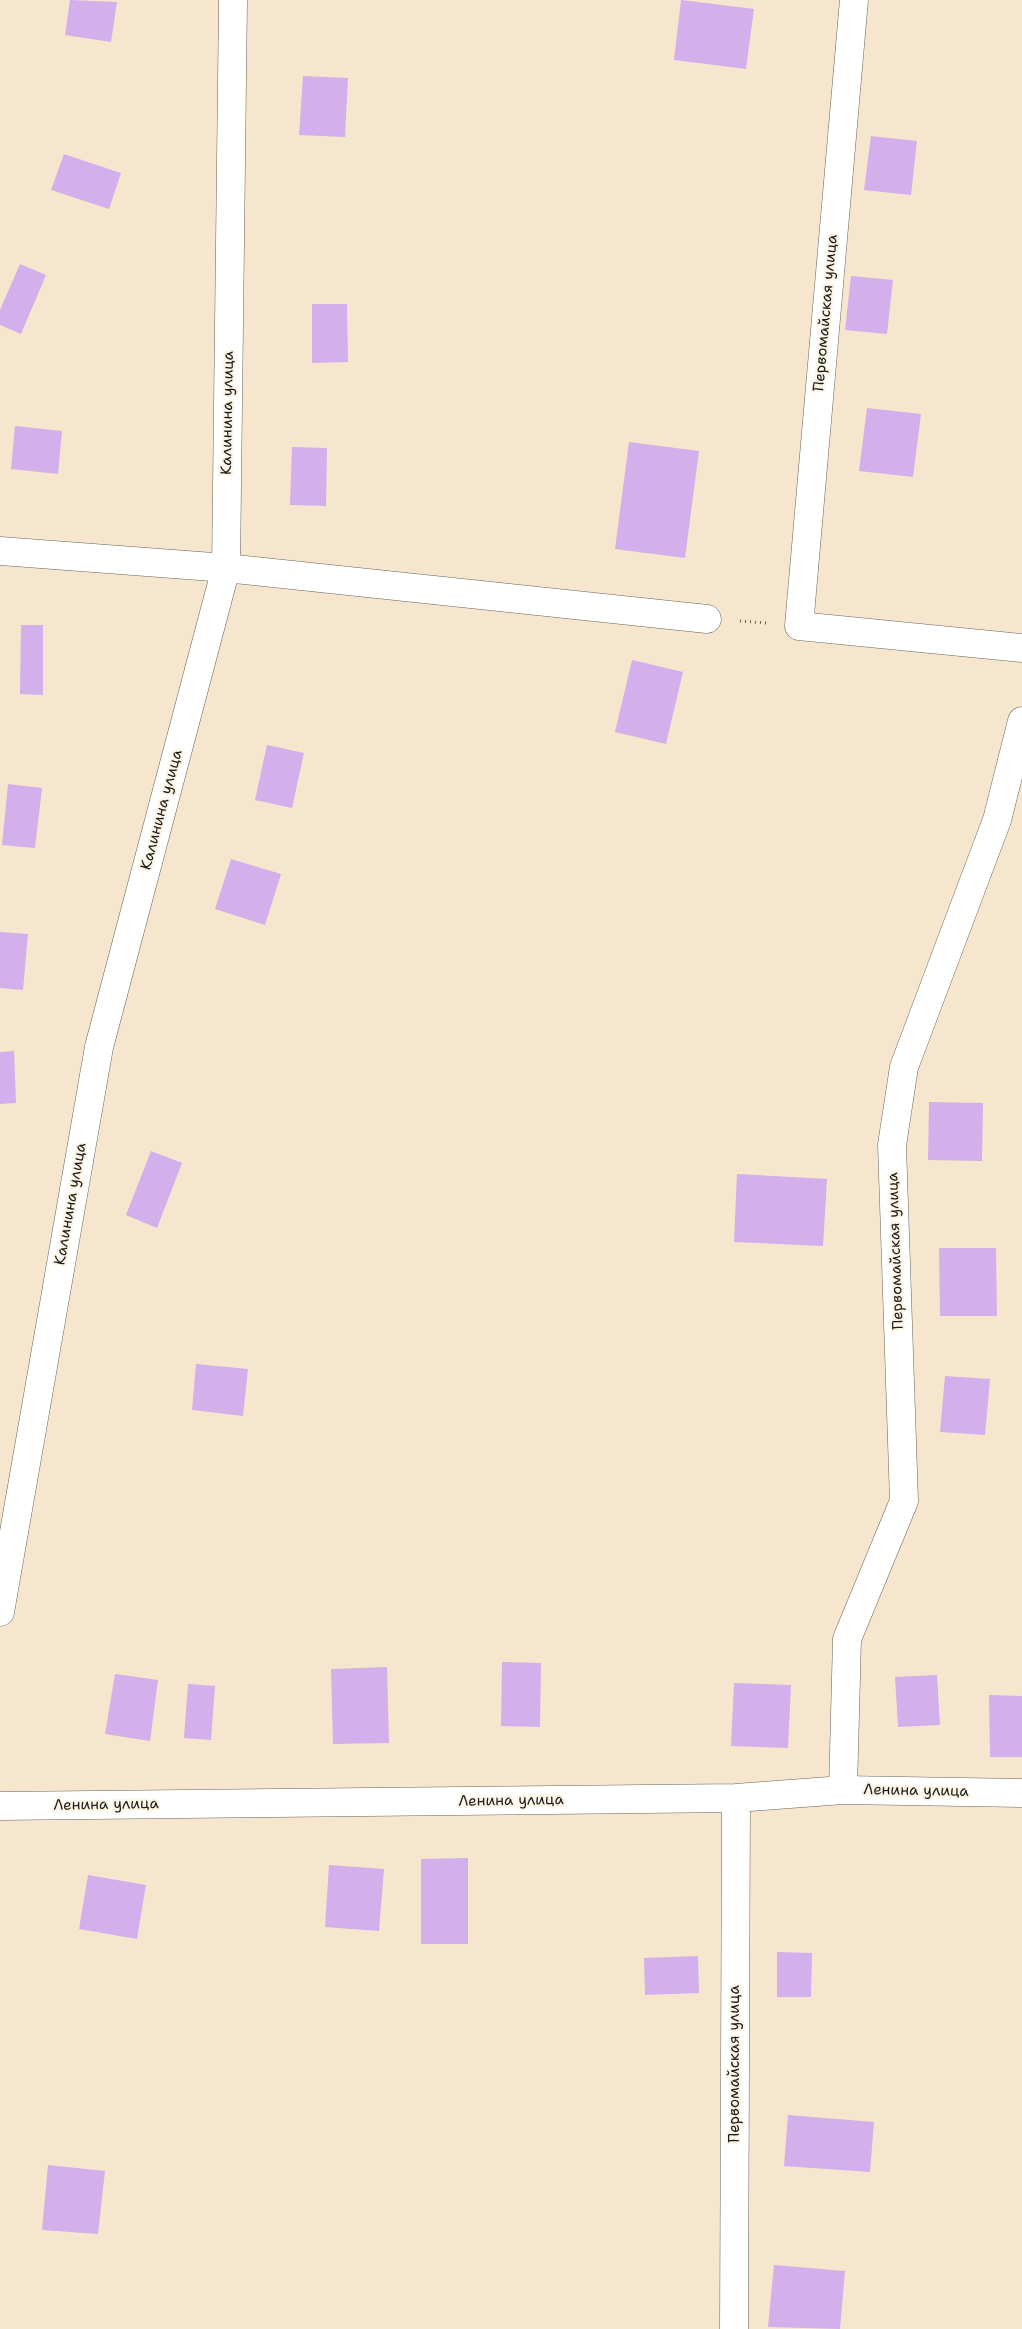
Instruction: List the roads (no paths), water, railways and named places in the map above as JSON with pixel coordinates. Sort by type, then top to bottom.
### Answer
[{"type":"street","name":"Калинина улица","points":[[0,1612],[99,1046],[226,568],[234,0]]},
{"type":"street","name":"Первомайская улица","points":[[854,0],[799,626],[1022,648]]},
{"type":"street","points":[[0,550],[226,568],[707,619]]},
{"type":"street","name":"Первомайская улица","points":[[843,1790],[847,1639],[904,1501],[892,1145],[904,1067],[997,820],[1022,721]]},
{"type":"street","name":"Ленина улица","points":[[0,1806],[736,1798],[843,1790],[1022,1793]]},
{"type":"street","name":"Первомайская улица","points":[[734,2329],[736,1798]]}]
